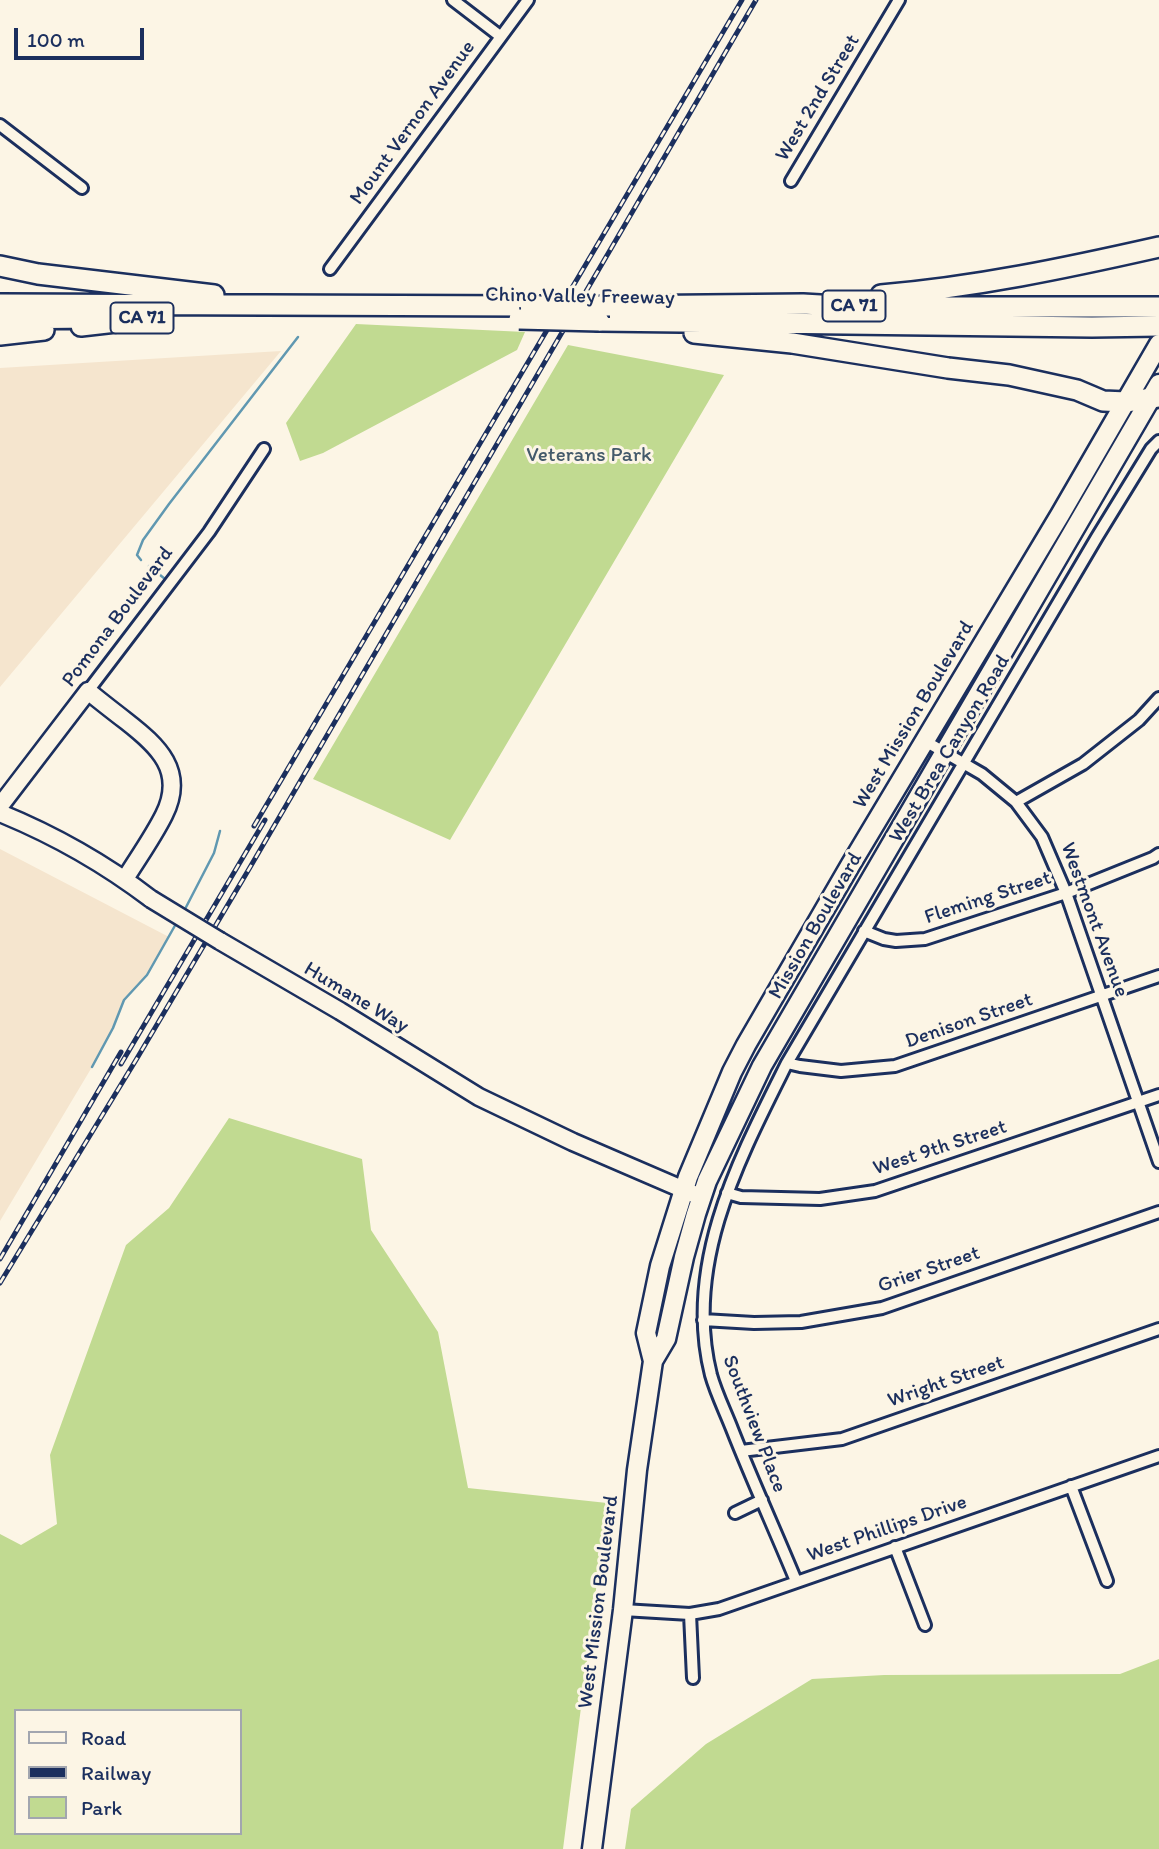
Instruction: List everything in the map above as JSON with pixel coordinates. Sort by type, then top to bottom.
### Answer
[{"type":"highway","points":[[803,304],[936,291],[1066,268],[1159,247]]},
{"type":"highway","points":[[0,266],[38,274],[245,298],[285,309]]},
{"type":"highway","name":"Chino Valley Freeway","points":[[0,304],[524,312],[1092,327],[1159,326]]},
{"type":"highway","name":"Chino Valley Freeway","points":[[609,316],[803,304],[855,307],[1159,307]]},
{"type":"highway","name":"Chino Valley Freeway","points":[[0,319],[151,317],[285,309]]},
{"type":"highway","points":[[609,316],[643,328],[792,343],[1009,375],[1077,390],[1103,401],[1125,402],[1156,393]]},
{"type":"highway","points":[[0,335],[151,317]]},
{"type":"main road","name":"West Mission Boulevard","points":[[683,1191],[732,1072],[746,1045],[1155,351]]},
{"type":"main road","name":"Mission Boulevard","points":[[653,1362],[666,1339],[701,1197],[762,1066],[1156,393]]},
{"type":"main road","points":[[788,1020],[788,1003],[802,973],[799,967],[793,965]]},
{"type":"main road","points":[[653,1362],[646,1334],[660,1266],[683,1191]]},
{"type":"main road","name":"West Mission Boulevard","points":[[592,1849],[637,1470],[653,1362]]},
{"type":"street","points":[[453,0],[500,36]]},
{"type":"street","name":"Mount Vernon Avenue","points":[[330,269],[528,0]]},
{"type":"street","name":"West 2nd Street","points":[[791,181],[899,0]]},
{"type":"street","points":[[0,125],[82,188]]},
{"type":"street","name":"West Brea Canyon Road","points":[[727,1193],[787,1063],[1097,537],[1151,449],[1159,441]]},
{"type":"street","name":"Pomona Boulevard","points":[[0,806],[209,532],[264,449]]},
{"type":"street","points":[[88,691],[153,743],[166,759],[171,774],[172,786],[165,813],[125,879]]},
{"type":"street","points":[[1017,802],[1083,764],[1139,720],[1159,698]]},
{"type":"street","name":"Westmont Avenue","points":[[925,741],[982,774],[1017,802],[1042,836],[1066,893],[1159,1162]]},
{"type":"street","name":"Humane Way","points":[[0,813],[63,842],[125,879],[151,899],[479,1097],[544,1129],[701,1197]]},
{"type":"street","name":"Fleming Street","points":[[864,931],[896,941],[925,939],[1066,893],[1159,854]]},
{"type":"street","name":"Denison Street","points":[[787,1063],[841,1071],[895,1066],[1159,976]]},
{"type":"street","name":"West 9th Street","points":[[727,1193],[741,1197],[820,1199],[875,1191],[1159,1094]]},
{"type":"street","name":"Southview Place","points":[[727,1193],[709,1250],[703,1287],[705,1343],[711,1377],[796,1581]]},
{"type":"street","name":"Grier Street","points":[[703,1320],[801,1322],[882,1308],[1159,1212]]},
{"type":"street","name":"Wright Street","points":[[741,1451],[842,1439],[1159,1329]]},
{"type":"street","name":"West Phillips Drive","points":[[622,1610],[690,1614],[719,1609],[1159,1456]]},
{"type":"street","points":[[1071,1486],[1107,1581]]},
{"type":"street","points":[[735,1513],[762,1500]]},
{"type":"street","points":[[895,1547],[925,1625]]},
{"type":"street","points":[[690,1614],[693,1678]]},
{"type":"shaded area","points":[[281,351],[0,687],[0,368]]},
{"type":"shaded area","points":[[0,849],[169,937],[147,975],[124,1000],[113,1028],[92,1067],[0,1221]]},
{"type":"green space","points":[[356,324],[525,332],[517,350],[323,453],[300,461],[286,423]]},
{"type":"green space","name":"Veterans Park","points":[[568,345],[724,375],[450,840],[313,779]]},
{"type":"green space","points":[[229,1118],[362,1159],[371,1230],[438,1332],[468,1488],[607,1503],[563,1849],[0,1849],[0,1534],[21,1545],[57,1524],[50,1455],[126,1245],[169,1208]]},
{"type":"green space","points":[[1159,1659],[1159,1849],[625,1849],[631,1809],[706,1744],[812,1679],[884,1675],[1120,1674]]},
{"type":"waterway","points":[[141,560],[137,555],[143,540],[298,337]]},
{"type":"waterway","points":[[149,566],[165,579]]},
{"type":"waterway","points":[[183,913],[214,853],[220,831]]},
{"type":"waterway","points":[[92,1067],[113,1028],[124,1000],[147,975],[177,922]]},
{"type":"railway","points":[[254,826],[742,0]]},
{"type":"railway","points":[[0,1283],[249,869],[756,0]]},
{"type":"railway","points":[[121,1064],[265,820]]},
{"type":"railway","points":[[0,1259],[121,1052]]}]
